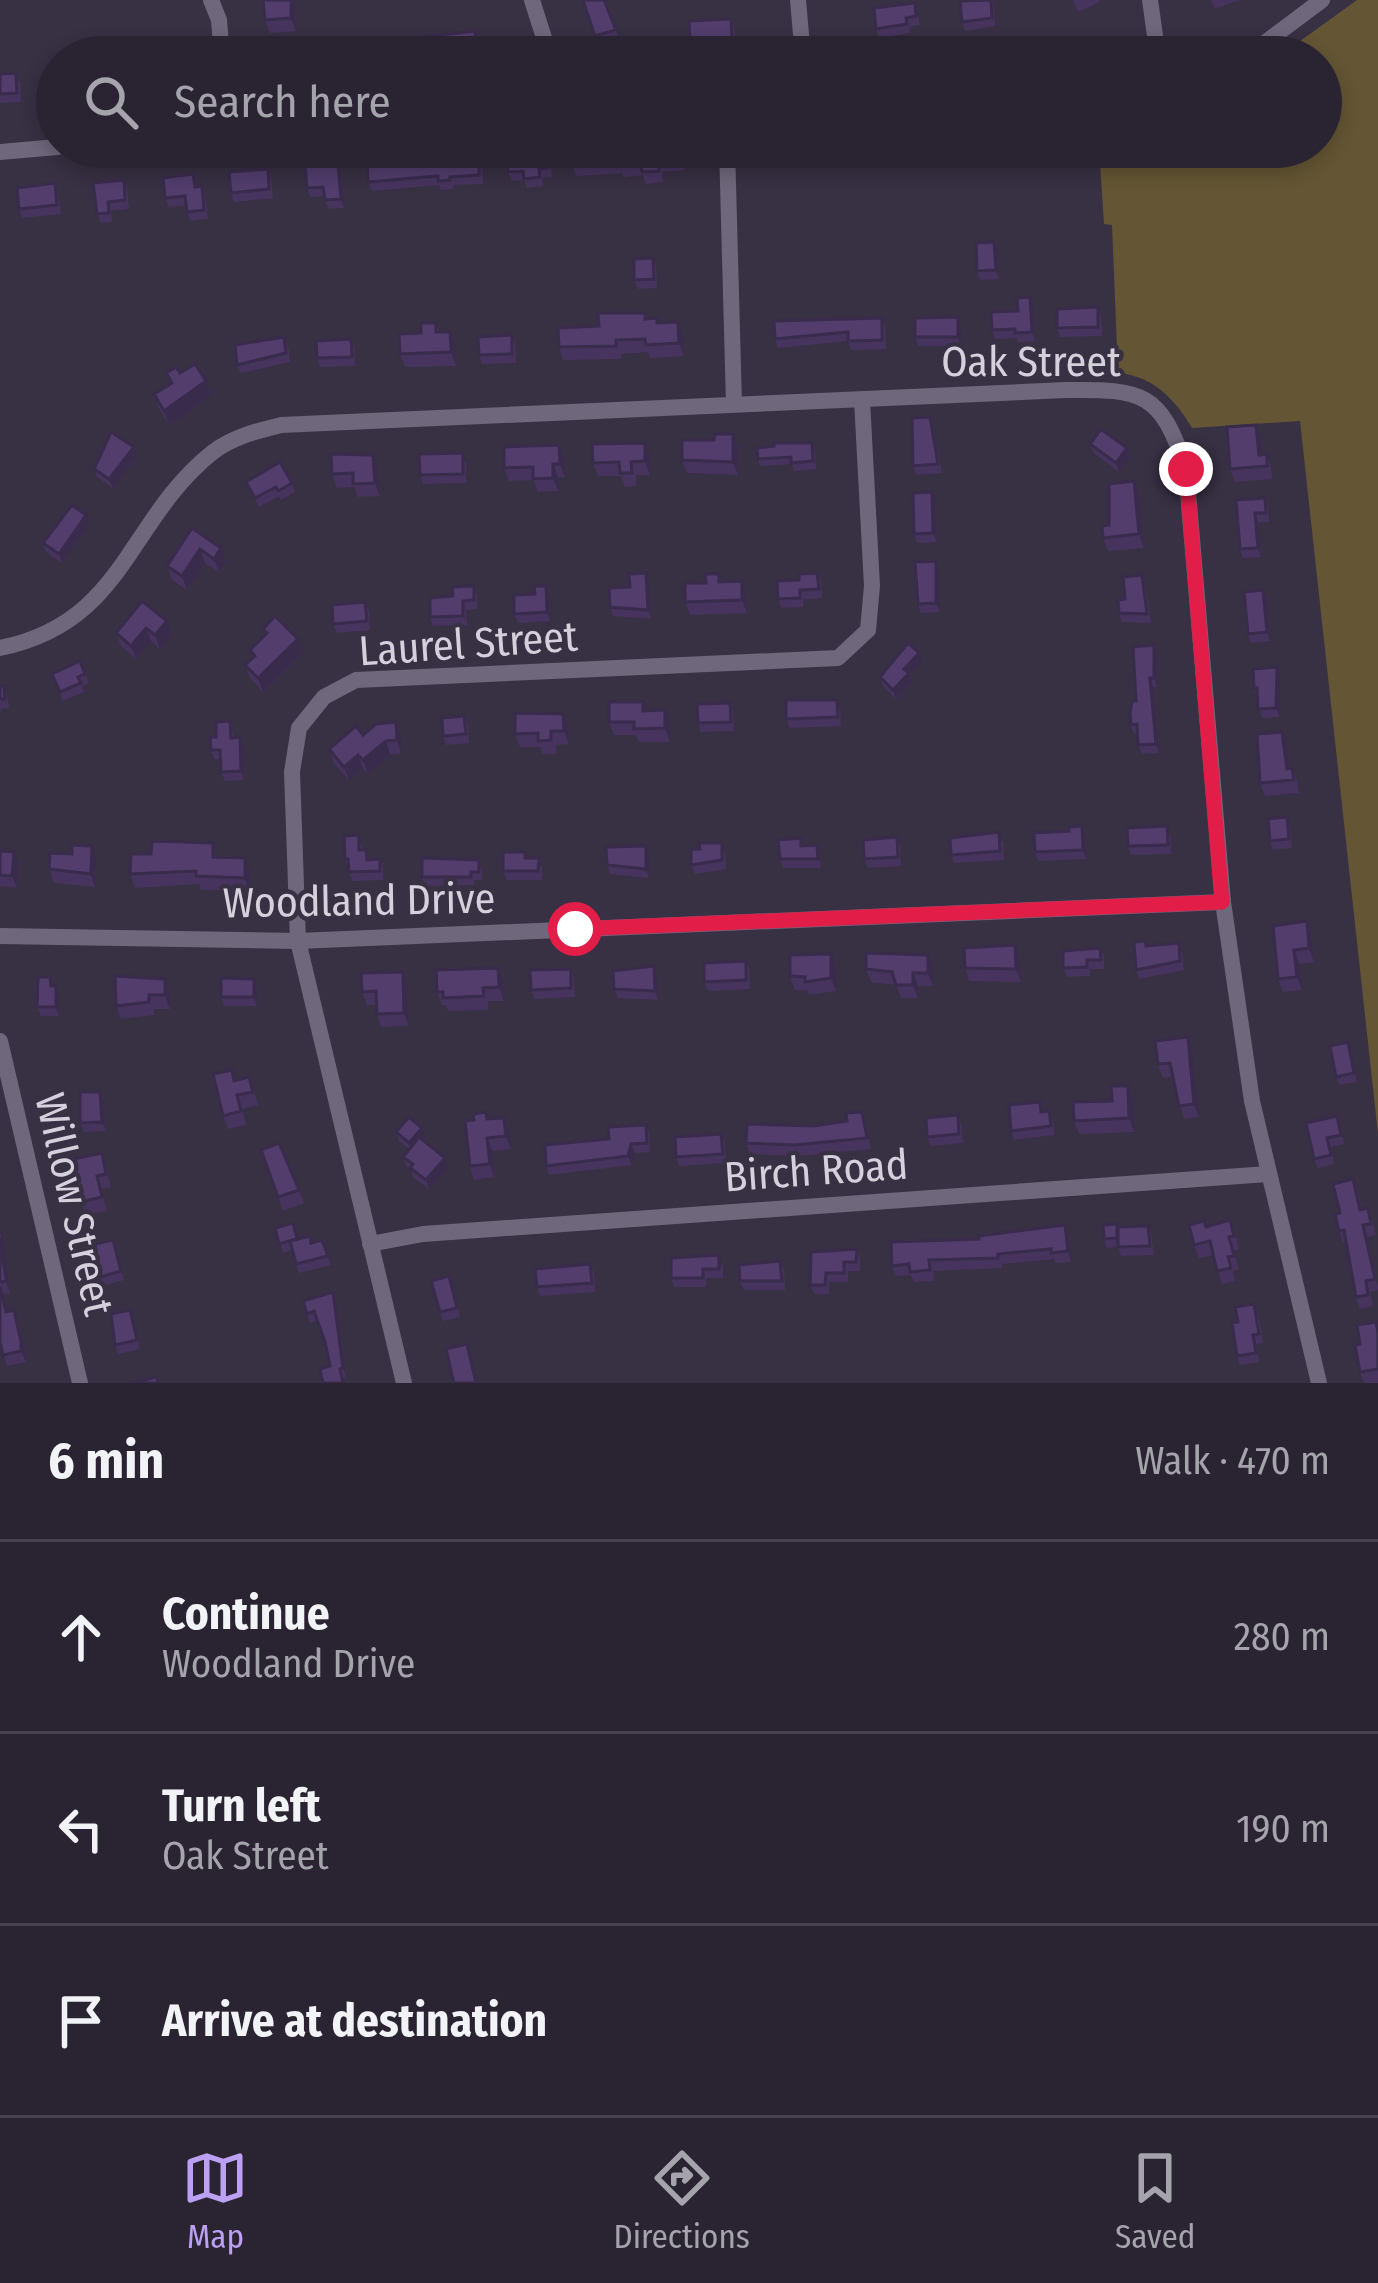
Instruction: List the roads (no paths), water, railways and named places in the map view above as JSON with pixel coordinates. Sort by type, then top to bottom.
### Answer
[{"type":"street","points":[[211,0],[220,36]]},
{"type":"street","points":[[532,0],[543,36]]},
{"type":"street","points":[[798,0],[801,36]]},
{"type":"street","points":[[1150,0],[1155,36]]},
{"type":"street","points":[[1274,36],[1322,0]]},
{"type":"street","points":[[0,152],[36,149]]},
{"type":"street","points":[[728,168],[734,404]]},
{"type":"street","name":"Oak Street","points":[[0,648],[43,636],[74,620],[97,599],[183,481],[215,450],[281,424],[1108,389],[1138,394],[1160,411],[1173,430],[1186,469],[1222,902],[1252,1101],[1319,1383]]},
{"type":"street","name":"Laurel Street","points":[[404,1383],[298,941],[292,772],[299,728],[324,698],[356,680],[838,658],[868,630],[872,586],[862,400]]},
{"type":"street","name":"Woodland Drive","points":[[0,936],[298,941],[1222,902]]},
{"type":"street","name":"Willow Street","points":[[0,1041],[80,1383]]},
{"type":"street","name":"Birch Road","points":[[370,1244],[423,1234],[1268,1174]]}]
